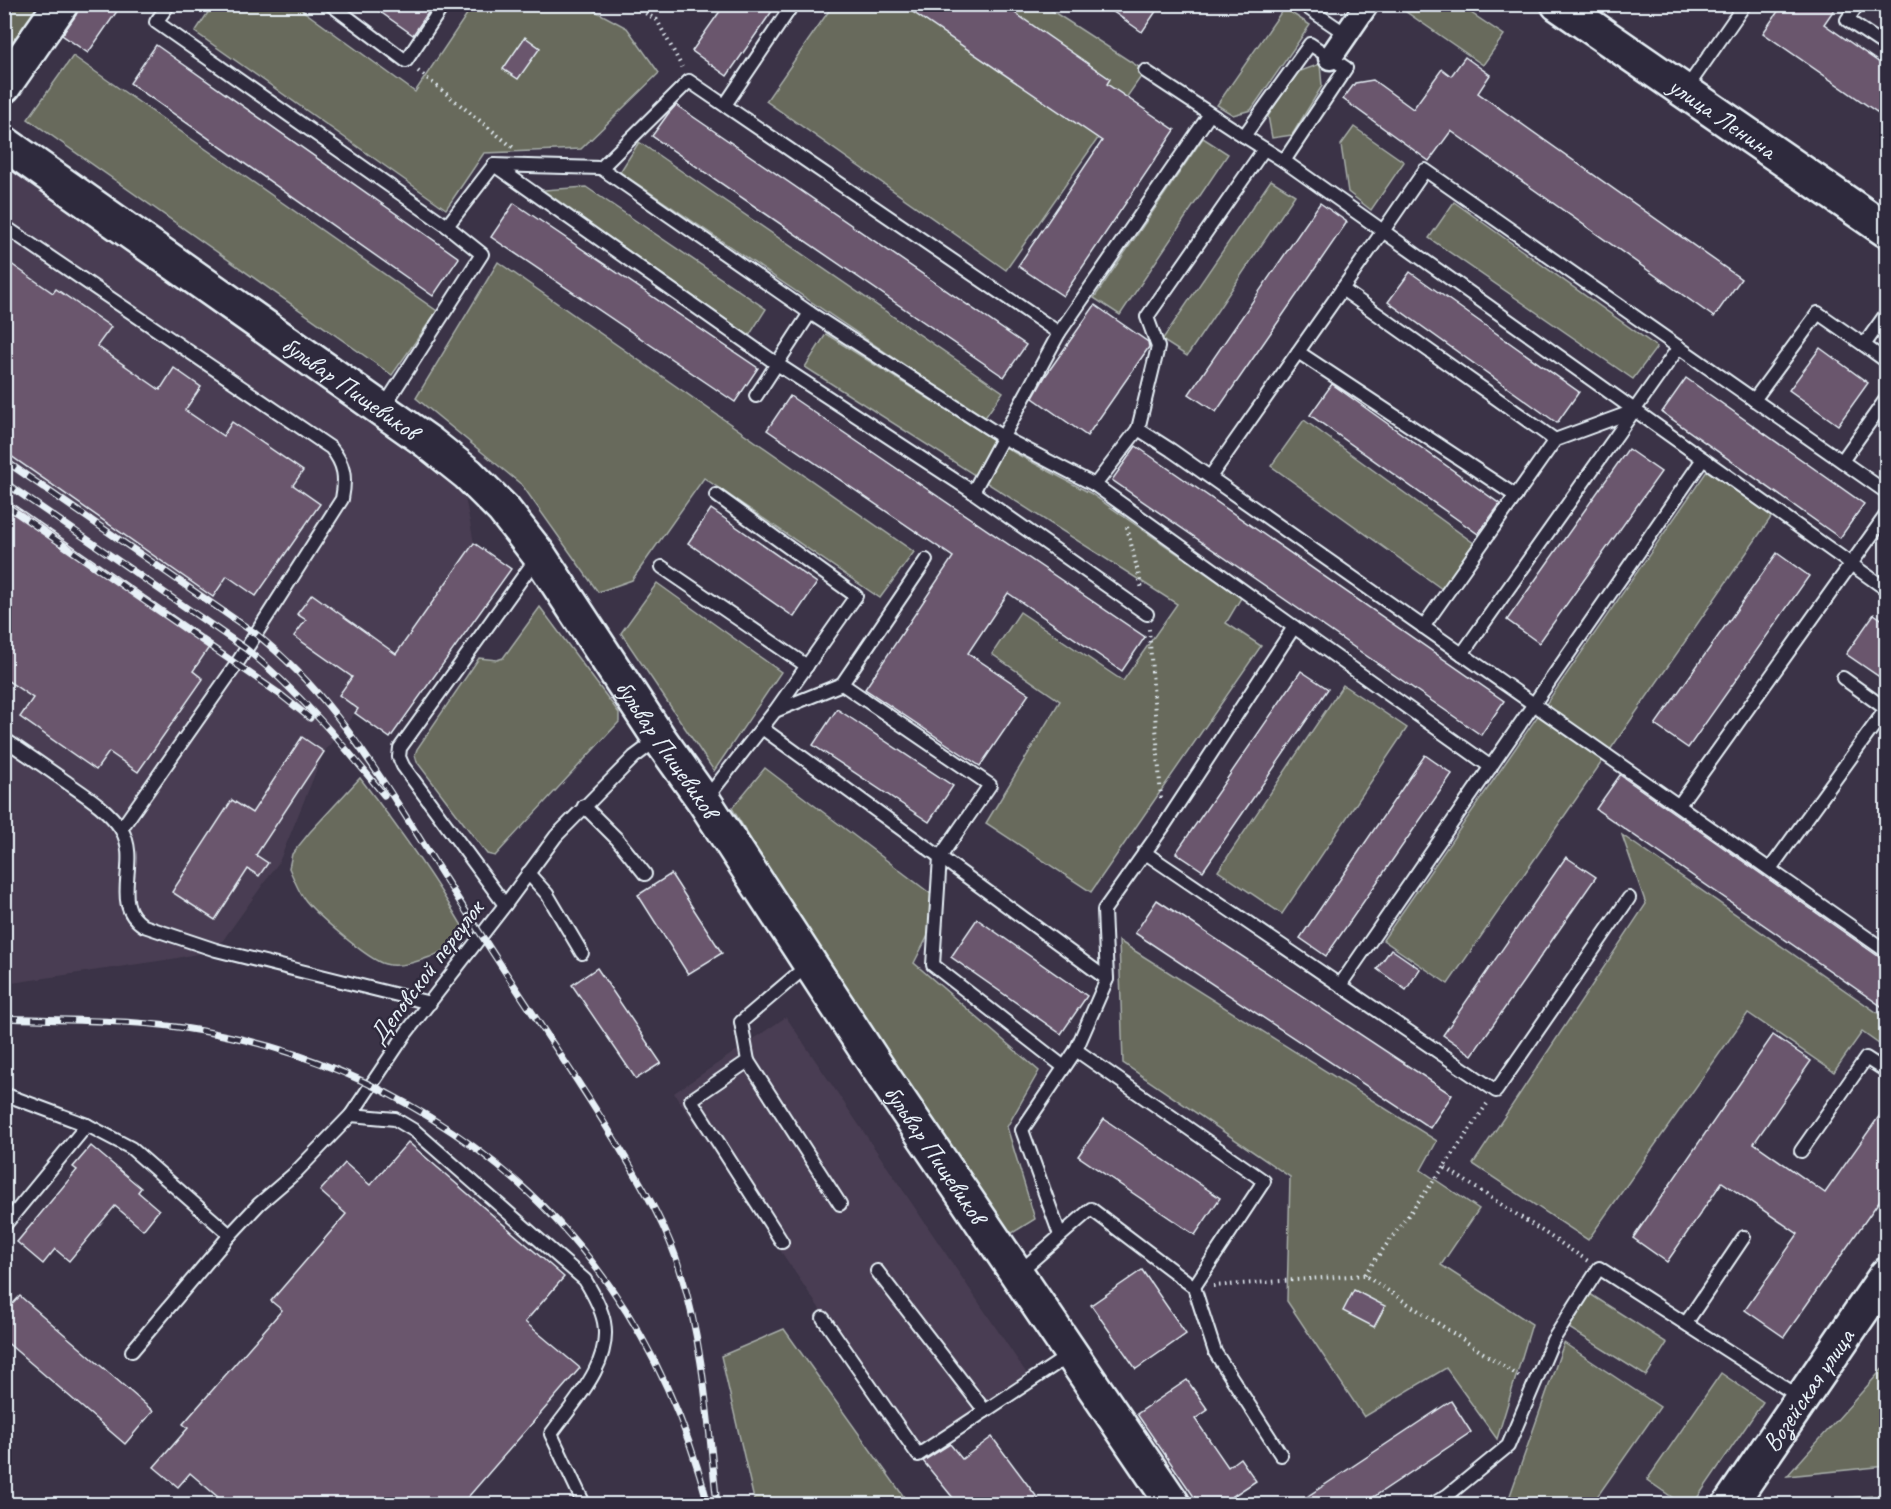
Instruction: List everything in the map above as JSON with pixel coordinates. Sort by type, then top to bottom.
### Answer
[{"type":"main road","points":[[4,86],[61,4]]},
{"type":"main road","name":"улица Ленина","points":[[1558,4],[1887,230]]},
{"type":"main road","name":"бульвар Пищевиков","points":[[4,143],[428,442],[468,474],[503,509],[538,555],[659,738],[704,801],[809,964],[1173,1504]]},
{"type":"main road","name":"Возейская улица","points":[[1730,1504],[1887,1275]]},
{"type":"street","points":[[1330,58],[1367,4]]},
{"type":"lane","points":[[169,4],[156,22],[447,226],[482,255],[382,409]]},
{"type":"lane","points":[[330,4],[406,61],[444,4]]},
{"type":"lane","points":[[725,105],[793,4]]},
{"type":"lane","points":[[1302,4],[1346,34]]},
{"type":"lane","points":[[1684,91],[1745,4]]},
{"type":"lane","points":[[1858,4],[1847,20],[1887,46]]},
{"type":"lane","points":[[1244,136],[1310,44],[1346,68],[1284,161]]},
{"type":"lane","points":[[1145,71],[1284,161],[1887,589]]},
{"type":"lane","points":[[601,168],[689,81],[1059,333]]},
{"type":"lane","points":[[973,492],[1059,333],[1210,114]]},
{"type":"lane","points":[[1095,486],[1138,429],[1158,347],[1148,317],[1264,149]]},
{"type":"lane","points":[[447,226],[495,165]]},
{"type":"lane","points":[[495,165],[601,168],[810,313],[1004,438],[1095,486],[1121,503],[1491,767]]},
{"type":"lane","points":[[495,165],[777,364],[973,492],[1148,614]]},
{"type":"lane","points":[[1210,477],[1425,170],[1887,492]]},
{"type":"lane","points":[[4,226],[331,448],[338,456],[345,475],[342,499],[236,665],[121,829]]},
{"type":"lane","points":[[1342,289],[1555,440]]},
{"type":"lane","points":[[756,396],[810,313]]},
{"type":"lane","points":[[1754,400],[1818,313],[1887,361]]},
{"type":"lane","points":[[1864,345],[1887,314]]},
{"type":"lane","points":[[1462,654],[1679,347]]},
{"type":"lane","points":[[1298,352],[1516,496]]},
{"type":"lane","points":[[1842,461],[1887,399]]},
{"type":"lane","points":[[1423,627],[1555,440],[1634,411]]},
{"type":"lane","points":[[1138,429],[1887,951]]},
{"type":"lane","points":[[1340,985],[1703,459]]},
{"type":"lane","points":[[704,801],[775,711],[856,596],[716,495]]},
{"type":"lane","points":[[1679,805],[1887,516]]},
{"type":"lane","points":[[505,905],[403,766],[399,757],[400,748],[538,555]]},
{"type":"lane","points":[[775,711],[842,684],[926,560]]},
{"type":"lane","points":[[662,567],[807,666]]},
{"type":"lane","points":[[1060,1235],[1022,1130],[1076,1050],[1107,979],[1104,910],[1164,827],[1294,627]]},
{"type":"lane","points":[[1770,869],[1886,709],[1843,678]]},
{"type":"lane","points":[[842,684],[990,785],[940,856],[933,965],[1064,1067]]},
{"type":"lane","points":[[762,728],[1107,979]]},
{"type":"lane","name":"Деповской переулок","points":[[132,1351],[230,1235],[351,1115],[400,1040],[555,837],[634,757],[659,738]]},
{"type":"lane","points":[[4,739],[101,807],[121,829],[128,843],[130,858],[125,899],[128,910],[144,927],[216,950],[430,1003]]},
{"type":"lane","points":[[584,806],[645,874]]},
{"type":"lane","points":[[1144,852],[1496,1091],[1629,898]]},
{"type":"lane","points":[[528,873],[547,894],[582,953]]},
{"type":"lane","points":[[809,964],[741,1022],[748,1061],[840,1204]]},
{"type":"lane","points":[[1076,1050],[1264,1181],[1194,1287]]},
{"type":"lane","points":[[1802,1151],[1866,1058],[1887,1071]]},
{"type":"lane","points":[[748,1061],[691,1100],[782,1242]]},
{"type":"lane","points":[[4,1094],[87,1125],[131,1148],[230,1235]]},
{"type":"lane","points":[[351,1115],[395,1119],[415,1131],[585,1280],[604,1324],[604,1341],[600,1359],[590,1379],[551,1434],[584,1504]]},
{"type":"lane","points":[[4,1226],[87,1125]]},
{"type":"lane","points":[[1017,1273],[1091,1209],[1194,1287],[1215,1352],[1281,1455]]},
{"type":"lane","points":[[1686,1323],[1744,1237]]},
{"type":"lane","points":[[1433,1504],[1451,1500],[1508,1446],[1553,1340],[1599,1268],[1802,1398]]},
{"type":"lane","points":[[877,1271],[985,1411]]},
{"type":"lane","points":[[823,1318],[918,1455],[1071,1353]]},
{"type":"path","points":[[630,4],[657,20],[689,81]]},
{"type":"path","points":[[406,61],[535,165]]},
{"type":"path","points":[[1121,503],[1148,614],[1164,827]]},
{"type":"path","points":[[1365,1275],[1496,1091]]},
{"type":"path","points":[[1444,1167],[1599,1268]]},
{"type":"path","points":[[1194,1287],[1365,1275],[1534,1387]]},
{"type":"shaded area","points":[[5,166],[133,254],[464,492],[474,543],[511,569],[390,738],[355,713],[324,752],[279,862],[216,950],[172,959],[5,984]]},
{"type":"shaded area","points":[[786,1017],[1027,1374],[915,1450],[674,1093]]},
{"type":"green space","points":[[5,5],[42,5],[5,59]]},
{"type":"green space","points":[[213,5],[295,5],[415,92],[473,5],[584,5],[627,28],[659,73],[581,149],[484,153],[446,209],[195,32]]},
{"type":"green space","points":[[833,5],[1043,5],[1145,71],[1006,270],[766,101]]},
{"type":"green space","points":[[1405,5],[1459,5],[1504,35],[1483,65],[1402,9]]},
{"type":"green space","points":[[1284,8],[1310,25],[1251,110],[1233,115],[1217,105]]},
{"type":"green space","points":[[73,56],[437,311],[392,375],[28,119]]},
{"type":"green space","points":[[1320,64],[1322,86],[1292,135],[1272,138],[1268,116],[1295,73]]},
{"type":"green space","points":[[1354,127],[1404,162],[1371,210],[1348,192],[1341,145]]},
{"type":"green space","points":[[1203,138],[1228,154],[1120,315],[1094,298]]},
{"type":"green space","points":[[639,142],[1003,392],[984,419],[620,172]]},
{"type":"green space","points":[[1271,180],[1295,195],[1187,356],[1162,340]]},
{"type":"green space","points":[[586,187],[766,309],[749,336],[543,190]]},
{"type":"green space","points":[[1454,202],[1657,347],[1633,379],[1429,238]]},
{"type":"green space","points":[[498,262],[914,552],[880,598],[704,478],[632,580],[598,592],[522,485],[416,398]]},
{"type":"green space","points":[[826,334],[1015,453],[1090,493],[1241,598],[1226,623],[1261,646],[1091,892],[986,823],[1060,701],[992,654],[1020,612],[1123,681],[1177,604],[805,367]]},
{"type":"green space","points":[[1304,420],[1475,544],[1442,589],[1271,466]]},
{"type":"green space","points":[[1707,471],[1772,516],[1448,984],[1383,940]]},
{"type":"green space","points":[[657,583],[781,672],[714,771],[621,633]]},
{"type":"green space","points":[[540,607],[619,713],[619,722],[495,856],[487,854],[417,762],[415,755],[479,658],[497,660],[503,658]]},
{"type":"green space","points":[[1343,685],[1407,728],[1282,914],[1218,871]]},
{"type":"green space","points":[[765,768],[944,904],[914,963],[1039,1071],[1007,1127],[1035,1219],[1009,1235],[838,984],[732,808]]},
{"type":"green space","points":[[360,778],[415,852],[464,929],[450,947],[419,961],[390,965],[366,954],[329,924],[309,904],[303,897],[289,868],[292,854]]},
{"type":"green space","points":[[1622,835],[1886,1019],[1886,1049],[1862,1032],[1834,1072],[1748,1013],[1588,1240],[1473,1164],[1646,904]]},
{"type":"green space","points":[[1119,941],[1437,1141],[1421,1170],[1479,1209],[1441,1265],[1532,1324],[1497,1439],[1446,1368],[1364,1417],[1287,1301],[1290,1177],[1123,1063]]},
{"type":"green space","points":[[1590,1294],[1667,1343],[1646,1376],[1569,1328]]},
{"type":"green space","points":[[784,1329],[909,1504],[755,1504],[721,1356]]},
{"type":"green space","points":[[1564,1343],[1660,1407],[1592,1504],[1507,1504]]},
{"type":"green space","points":[[1886,1365],[1886,1466],[1787,1476]]},
{"type":"green space","points":[[1721,1373],[1763,1402],[1693,1504],[1682,1504],[1647,1480]]},
{"type":"green space","points":[[1886,1495],[1886,1504],[1772,1504],[1774,1503]]},
{"type":"building","points":[[80,4],[122,4],[88,53],[62,35],[76,15]]},
{"type":"building","points":[[369,4],[434,4],[413,35]]},
{"type":"building","points":[[725,4],[777,4],[727,76],[692,51]]},
{"type":"building","points":[[901,4],[1002,4],[1110,79],[1107,84],[1175,130],[1063,296],[1018,266],[1102,141]]},
{"type":"building","points":[[1102,4],[1161,4],[1142,32]]},
{"type":"building","points":[[1783,4],[1838,4],[1824,24],[1887,68],[1887,119],[1763,33]]},
{"type":"building","points":[[525,37],[540,48],[518,79],[503,69]]},
{"type":"building","points":[[156,45],[459,258],[433,296],[130,83]]},
{"type":"building","points":[[1465,57],[1490,75],[1478,93],[1741,279],[1714,317],[1451,131],[1429,161],[1343,99],[1355,83],[1373,80],[1413,109],[1442,69],[1451,76]]},
{"type":"building","points":[[676,105],[1026,345],[1004,377],[652,136]]},
{"type":"building","points":[[514,203],[758,368],[735,402],[491,237]]},
{"type":"building","points":[[1320,203],[1347,222],[1216,412],[1189,394]]},
{"type":"building","points":[[4,259],[53,293],[56,289],[111,327],[97,346],[160,390],[174,368],[201,387],[185,410],[223,436],[232,422],[303,471],[293,485],[320,504],[256,596],[227,576],[213,597],[4,451]]},
{"type":"building","points":[[1410,272],[1579,392],[1557,423],[1388,302]]},
{"type":"building","points":[[1095,305],[1148,342],[1149,347],[1087,436],[1033,398],[1046,375]]},
{"type":"building","points":[[1820,348],[1868,383],[1838,425],[1789,390]]},
{"type":"building","points":[[1686,378],[1864,504],[1840,538],[1662,412]]},
{"type":"building","points":[[1332,384],[1500,504],[1478,534],[1310,415]]},
{"type":"building","points":[[790,396],[1145,637],[1122,671],[1008,593],[968,653],[1029,694],[980,766],[865,689],[953,557],[767,430]]},
{"type":"building","points":[[1136,446],[1504,701],[1481,735],[1112,480]]},
{"type":"building","points":[[1628,449],[1661,472],[1539,643],[1507,620]]},
{"type":"building","points":[[4,498],[212,643],[193,671],[203,679],[138,772],[109,752],[96,770],[20,717],[33,698],[4,678]]},
{"type":"building","points":[[711,509],[817,583],[794,617],[688,543]]},
{"type":"building","points":[[474,543],[511,569],[390,738],[355,713],[358,709],[339,695],[352,677],[294,636],[306,620],[297,614],[312,594],[396,654]]},
{"type":"building","points":[[1777,553],[1809,576],[1688,748],[1655,725]]},
{"type":"building","points":[[1874,614],[1887,623],[1887,682],[1846,654]]},
{"type":"building","points":[[1301,671],[1328,689],[1203,871],[1176,853]]},
{"type":"building","points":[[837,709],[953,786],[929,822],[813,745]]},
{"type":"building","points":[[302,737],[324,752],[256,855],[268,863],[259,876],[248,869],[215,920],[172,892],[232,800],[252,813]]},
{"type":"building","points":[[1425,755],[1452,774],[1326,956],[1300,938]]},
{"type":"building","points":[[1620,775],[1887,960],[1887,1010],[1596,809]]},
{"type":"building","points":[[1566,857],[1596,877],[1472,1055],[1443,1035]]},
{"type":"building","points":[[671,874],[722,953],[688,974],[638,895]]},
{"type":"building","points":[[1157,900],[1452,1095],[1430,1128],[1135,933]]},
{"type":"building","points":[[977,919],[1087,996],[1061,1034],[951,957]]},
{"type":"building","points":[[1391,949],[1420,969],[1406,990],[1377,969]]},
{"type":"building","points":[[597,968],[661,1063],[636,1079],[572,985]]},
{"type":"building","points":[[1773,1035],[1811,1061],[1754,1143],[1825,1193],[1887,1105],[1887,1190],[1784,1337],[1745,1310],[1798,1234],[1722,1182],[1667,1262],[1633,1238]]},
{"type":"building","points":[[1104,1119],[1220,1198],[1195,1235],[1078,1156]]},
{"type":"building","points":[[408,1142],[564,1277],[525,1322],[580,1368],[462,1504],[226,1504],[190,1473],[178,1487],[154,1467],[188,1428],[183,1424],[282,1310],[271,1301],[346,1214],[320,1191],[345,1163],[370,1185]]},
{"type":"building","points":[[91,1146],[141,1188],[138,1192],[159,1210],[143,1230],[115,1206],[69,1261],[55,1249],[43,1264],[17,1242],[77,1170],[73,1167]]},
{"type":"building","points":[[1142,1270],[1186,1334],[1136,1369],[1091,1305]]},
{"type":"building","points":[[1354,1290],[1385,1306],[1374,1327],[1343,1311]]},
{"type":"building","points":[[20,1296],[153,1411],[125,1444],[4,1340],[4,1313]]},
{"type":"building","points":[[1187,1380],[1208,1410],[1195,1419],[1228,1467],[1240,1458],[1256,1481],[1221,1504],[1199,1504],[1137,1414]]},
{"type":"building","points":[[1451,1401],[1471,1432],[1363,1504],[1296,1504]]},
{"type":"building","points":[[992,1437],[1042,1504],[958,1504],[923,1461],[950,1444],[962,1459]]},
{"type":"railway","points":[[4,460],[256,634],[300,673],[371,763],[608,1129],[663,1226],[680,1270],[695,1327],[717,1504]]},
{"type":"railway","points":[[4,482],[246,649],[284,682],[319,718],[384,795]]},
{"type":"railway","points":[[4,504],[281,695],[310,718]]},
{"type":"railway","points":[[4,1018],[172,1026],[257,1043],[317,1062],[375,1087],[429,1117],[481,1152],[529,1193],[572,1238],[611,1288],[642,1338],[669,1392],[691,1447],[708,1504]]}]
